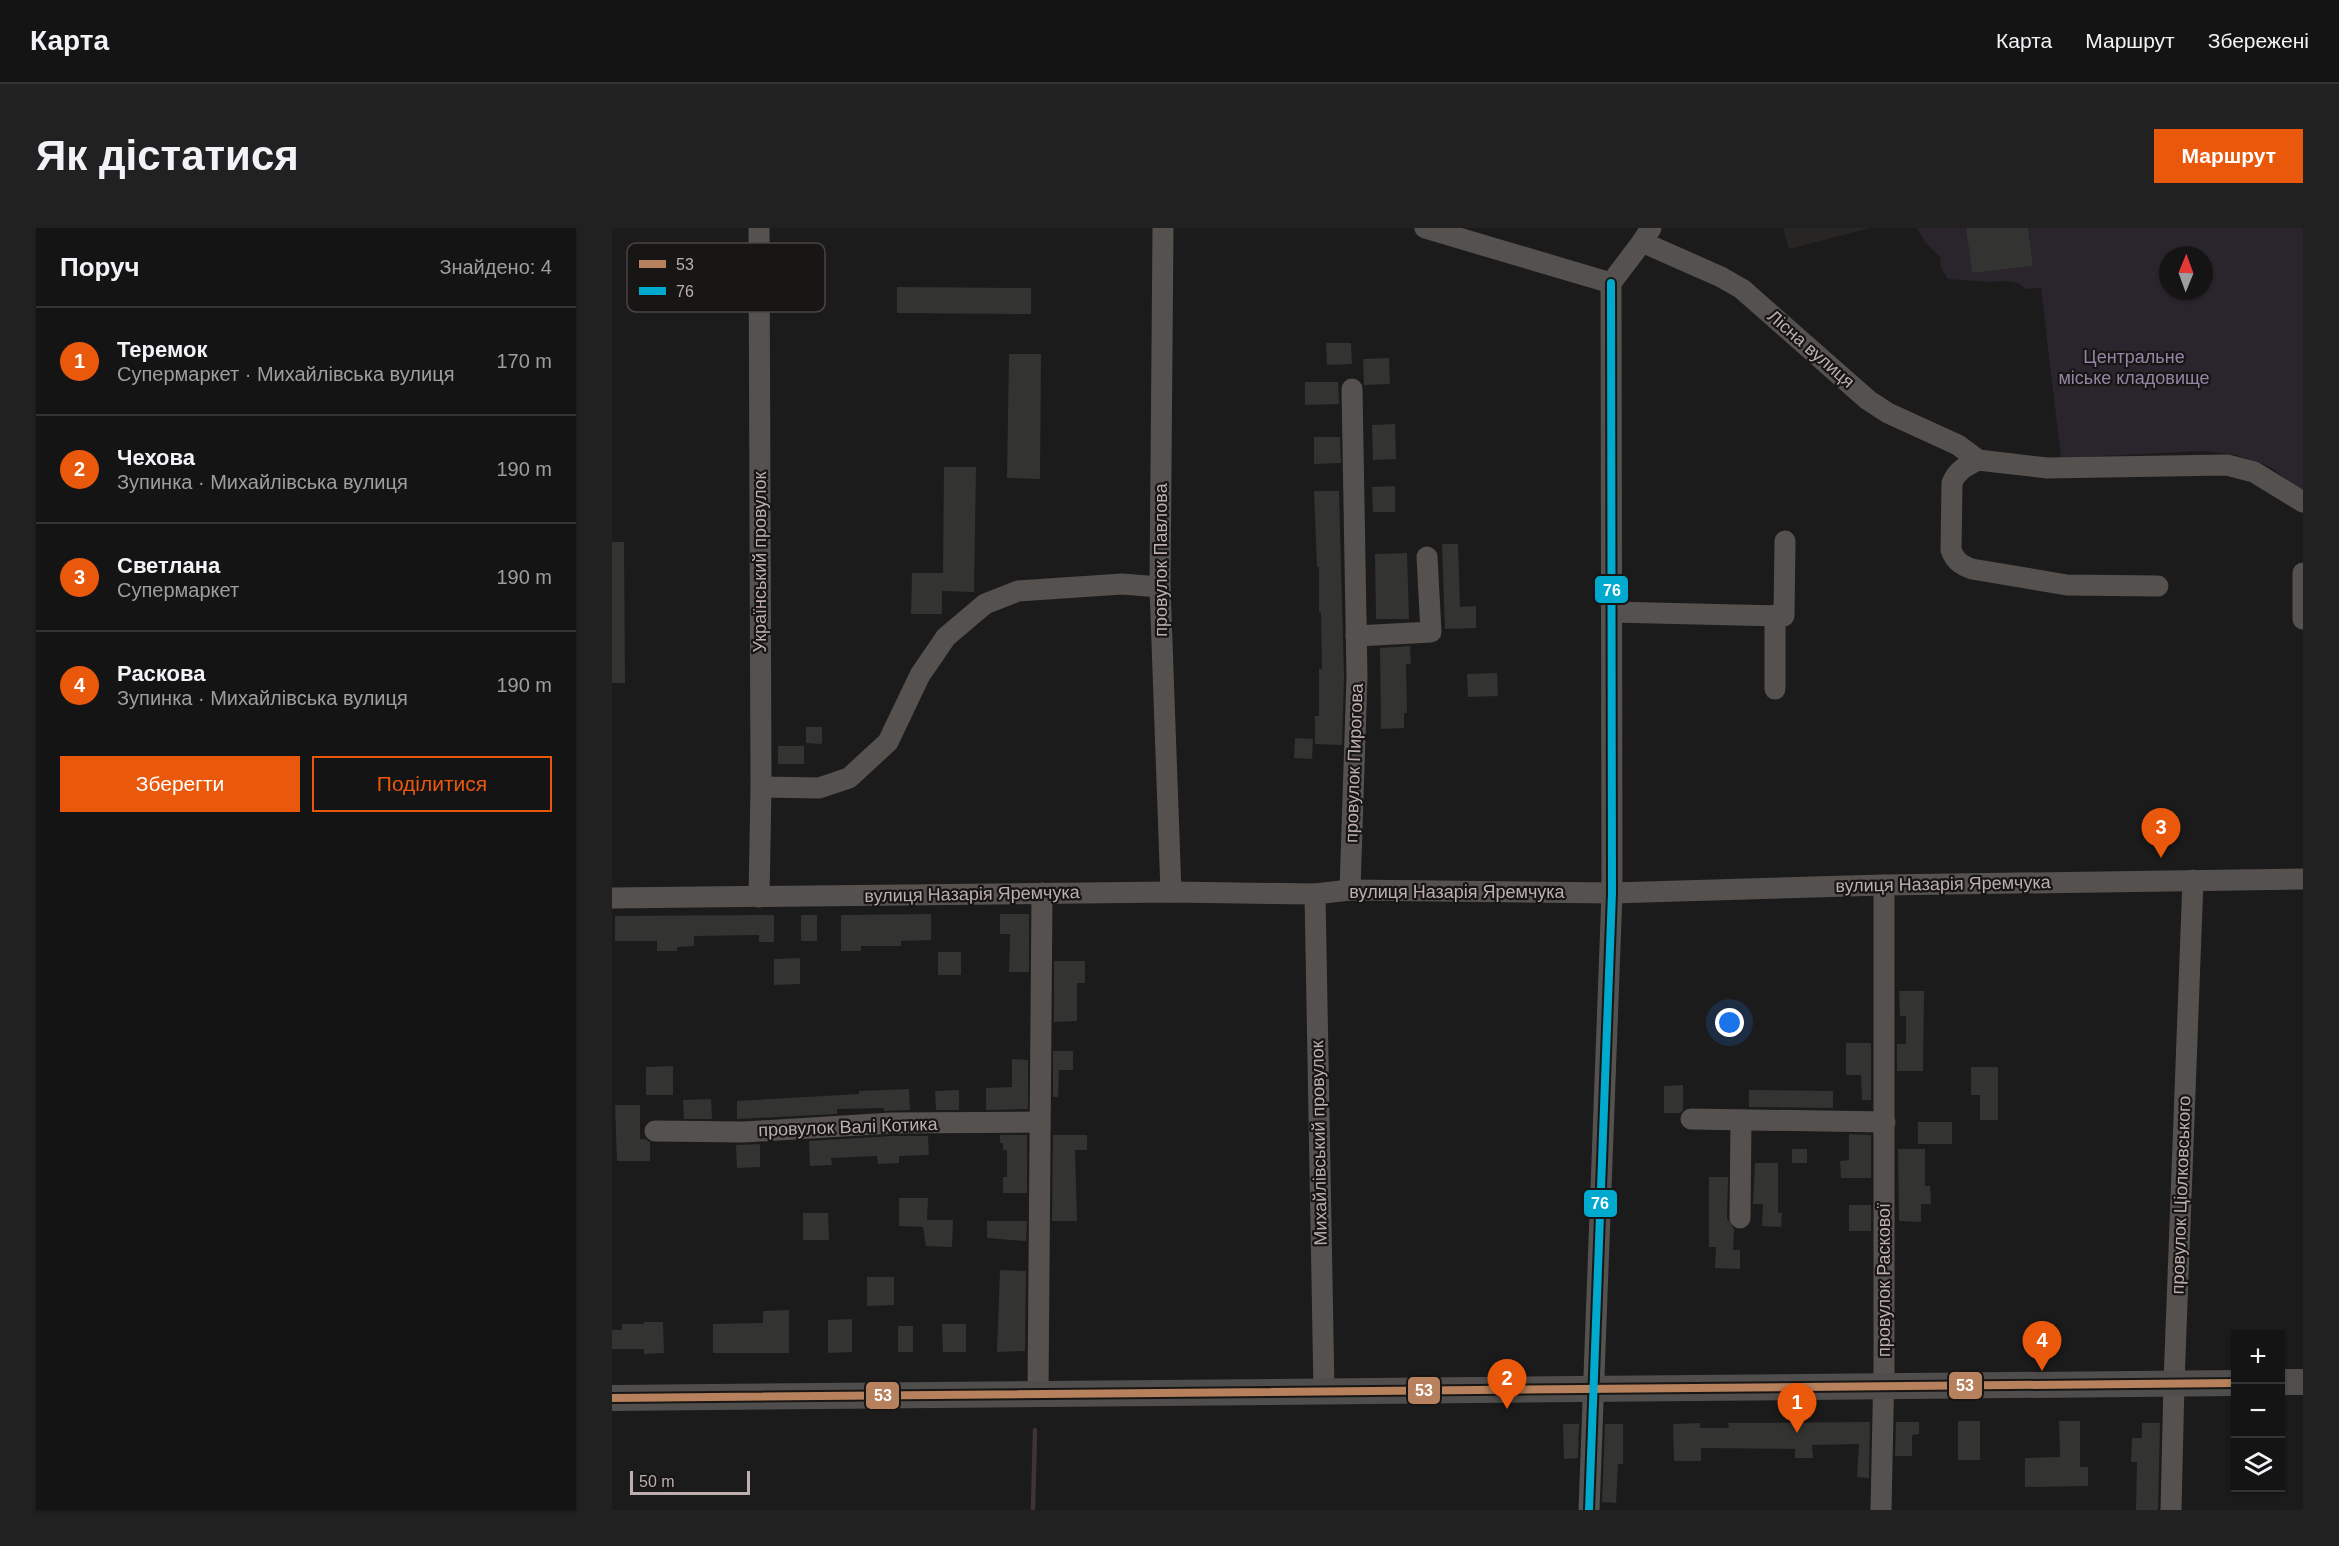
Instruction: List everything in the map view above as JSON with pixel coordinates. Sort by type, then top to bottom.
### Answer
[{"type":"main road","points":[[2285,1382],[2303,1382]]},
{"type":"main road","points":[[612,1398],[2231,1383]]},
{"type":"street","name":"Український провулок","points":[[759,228],[759,243]]},
{"type":"street","name":"провулок Павлова","points":[[1163,228],[1160,587],[1171,892]]},
{"type":"street","points":[[1425,228],[1611,284],[1612,893],[1589,1510]]},
{"type":"street","name":"Лісна вулиця","points":[[1611,284],[1647,235],[1742,290],[1869,400],[1896,417],[1958,445],[1978,460],[2047,468],[2227,465],[2254,472],[2303,502]]},
{"type":"street","name":"Український провулок","points":[[759,312],[761,787],[759,897]]},
{"type":"street","name":"провулок Пирогова","points":[[1350,890],[1357,676],[1352,389]]},
{"type":"street","points":[[1978,460],[1962,468],[1955,475],[1952,483],[1951,550],[1954,559],[1962,565],[1972,569],[2067,585],[2158,586]]},
{"type":"street","points":[[1612,612],[1784,616],[1785,541]]},
{"type":"street","points":[[1356,636],[1431,632],[1427,558]]},
{"type":"street","points":[[2303,573],[2303,619]]},
{"type":"street","points":[[761,787],[819,788],[849,778],[888,742],[921,675],[946,638],[985,604],[1018,591],[1122,584],[1160,587]]},
{"type":"street","points":[[1774,688],[1775,615]]},
{"type":"street","name":"вулиця Назарія Яремчука","points":[[612,898],[1171,892],[1314,894],[1350,890],[1612,893],[1884,885],[2303,879]]},
{"type":"street","name":"провулок Ціолковського","points":[[2171,1510],[2193,880]]},
{"type":"street","name":"провулок Раскової","points":[[1881,1510],[1884,1386],[1884,885]]},
{"type":"street","points":[[1038,1394],[1042,893]]},
{"type":"street","name":"Михайлівський провулок","points":[[1314,894],[1324,1391]]},
{"type":"street","points":[[1690,1119],[1885,1122]]},
{"type":"street","points":[[1740,1218],[1741,1120]]},
{"type":"street","name":"провулок Валі Котика","points":[[656,1131],[744,1132],[892,1124],[1040,1122]]},
{"type":"shaded area","points":[[1783,228],[1870,228],[1789,249]]},
{"type":"green space","name":"Центральне міське кладовище","points":[[1917,228],[1966,228],[1973,273],[2033,266],[2028,228],[2303,228],[2303,493],[2272,468],[2232,454],[2203,451],[2061,458],[2041,288],[2026,289],[2018,283],[2005,281],[1948,279],[1941,267],[1940,257],[1925,242]]},
{"type":"building","points":[[1966,228],[2028,228],[2033,266],[1972,273]]},
{"type":"building","points":[[897,287],[1031,288],[1031,314],[897,313]]},
{"type":"building","points":[[1326,343],[1351,343],[1352,364],[1327,365]]},
{"type":"building","points":[[1009,354],[1041,354],[1040,479],[1007,478]]},
{"type":"building","points":[[1389,358],[1390,384],[1364,385],[1363,359]]},
{"type":"building","points":[[1305,382],[1338,382],[1339,404],[1305,405]]},
{"type":"building","points":[[1395,424],[1396,459],[1373,460],[1372,425]]},
{"type":"building","points":[[1314,437],[1340,437],[1341,463],[1314,464]]},
{"type":"building","points":[[944,467],[976,467],[974,592],[942,591],[942,614],[911,614],[912,573],[943,573]]},
{"type":"building","points":[[1395,486],[1395,512],[1373,512],[1372,487]]},
{"type":"building","points":[[1314,491],[1339,491],[1344,676],[1342,745],[1315,744],[1315,716],[1319,716],[1319,669],[1322,669]]},
{"type":"building","points":[[612,542],[624,542],[625,683],[612,683]]},
{"type":"building","points":[[1442,544],[1458,544],[1460,607],[1476,606],[1476,628],[1445,629]]},
{"type":"building","points":[[1407,553],[1409,619],[1376,619],[1375,554]]},
{"type":"building","points":[[1410,646],[1411,664],[1406,664],[1407,713],[1404,713],[1404,728],[1381,729],[1380,648]]},
{"type":"building","points":[[1497,673],[1498,696],[1468,697],[1467,674]]},
{"type":"building","points":[[806,727],[822,727],[822,744],[806,743]]},
{"type":"building","points":[[1295,738],[1313,739],[1312,759],[1294,758]]},
{"type":"building","points":[[778,746],[804,746],[804,764],[778,764]]},
{"type":"building","points":[[931,914],[931,940],[901,941],[901,946],[861,946],[861,951],[841,951],[841,915]]},
{"type":"building","points":[[1000,914],[1029,914],[1029,972],[1009,972],[1010,934],[1000,934]]},
{"type":"building","points":[[774,915],[774,942],[759,942],[759,935],[694,936],[694,946],[677,947],[677,951],[657,951],[657,941],[615,941],[615,916]]},
{"type":"building","points":[[801,915],[817,915],[817,941],[801,941]]},
{"type":"building","points":[[938,952],[961,952],[961,975],[938,975]]},
{"type":"building","points":[[800,958],[800,984],[774,985],[774,959]]},
{"type":"building","points":[[1054,961],[1085,961],[1085,983],[1077,983],[1077,1021],[1054,1022]]},
{"type":"building","points":[[1899,991],[1924,991],[1923,1071],[1897,1071],[1897,1044],[1906,1044],[1906,1016],[1900,1016]]},
{"type":"building","points":[[1846,1043],[1871,1043],[1871,1100],[1862,1100],[1861,1075],[1846,1075]]},
{"type":"building","points":[[1053,1051],[1073,1051],[1073,1070],[1059,1070],[1058,1097],[1053,1097]]},
{"type":"building","points":[[1012,1059],[1028,1060],[1028,1109],[986,1110],[986,1088],[1012,1087]]},
{"type":"building","points":[[673,1066],[673,1095],[646,1095],[646,1067]]},
{"type":"building","points":[[1971,1067],[1998,1067],[1998,1120],[1980,1120],[1980,1095],[1971,1095]]},
{"type":"building","points":[[1683,1085],[1683,1110],[1680,1113],[1664,1113],[1664,1086]]},
{"type":"building","points":[[909,1089],[910,1110],[837,1109],[837,1114],[737,1119],[737,1101]]},
{"type":"building","points":[[959,1090],[959,1110],[936,1110],[935,1091]]},
{"type":"building","points":[[1749,1090],[1833,1091],[1833,1108],[1749,1107]]},
{"type":"building","points":[[711,1099],[712,1119],[684,1119],[683,1100]]},
{"type":"building","points":[[615,1105],[640,1105],[640,1139],[650,1142],[650,1161],[617,1161]]},
{"type":"building","points":[[1918,1122],[1952,1122],[1952,1144],[1918,1144]]},
{"type":"building","points":[[1849,1134],[1871,1135],[1871,1178],[1841,1178],[1840,1161],[1849,1160]]},
{"type":"building","points":[[1000,1135],[1027,1135],[1027,1193],[1003,1193],[1003,1177],[1007,1177],[1007,1150],[1003,1150]]},
{"type":"building","points":[[1053,1135],[1087,1135],[1087,1150],[1075,1150],[1077,1221],[1052,1221]]},
{"type":"building","points":[[928,1136],[929,1155],[899,1156],[899,1163],[878,1164],[877,1156],[831,1158],[832,1165],[810,1166],[809,1141]]},
{"type":"building","points":[[760,1144],[760,1167],[737,1168],[736,1145]]},
{"type":"building","points":[[1792,1149],[1807,1149],[1807,1163],[1792,1163]]},
{"type":"building","points":[[1898,1149],[1925,1149],[1925,1186],[1930,1186],[1931,1204],[1921,1204],[1921,1222],[1899,1221]]},
{"type":"building","points":[[1755,1163],[1778,1163],[1778,1213],[1782,1213],[1781,1227],[1762,1226],[1763,1204],[1753,1204]]},
{"type":"building","points":[[1709,1177],[1728,1177],[1727,1218],[1734,1229],[1733,1250],[1740,1250],[1740,1269],[1715,1268],[1716,1247],[1709,1247]]},
{"type":"building","points":[[899,1198],[928,1198],[927,1220],[953,1220],[952,1247],[926,1246],[923,1227],[899,1226]]},
{"type":"building","points":[[1849,1205],[1871,1205],[1871,1231],[1849,1231]]},
{"type":"building","points":[[803,1213],[828,1213],[829,1240],[803,1240]]},
{"type":"building","points":[[987,1221],[1027,1221],[1026,1241],[987,1238]]},
{"type":"building","points":[[1000,1270],[1026,1271],[1025,1351],[997,1352]]},
{"type":"building","points":[[867,1277],[894,1277],[894,1305],[867,1306]]},
{"type":"building","points":[[789,1310],[789,1353],[713,1353],[713,1324],[763,1323],[763,1311]]},
{"type":"building","points":[[852,1319],[852,1352],[828,1353],[828,1320]]},
{"type":"building","points":[[644,1322],[663,1322],[664,1353],[644,1354],[644,1349],[612,1349],[612,1330],[622,1330],[622,1324],[644,1324]]},
{"type":"building","points":[[942,1324],[966,1324],[966,1352],[943,1352]]},
{"type":"building","points":[[898,1326],[913,1326],[913,1352],[898,1352]]},
{"type":"building","points":[[1958,1421],[1980,1421],[1980,1460],[1958,1460]]},
{"type":"building","points":[[2059,1421],[2080,1421],[2080,1467],[2088,1467],[2088,1486],[2025,1487],[2025,1458],[2060,1457]]},
{"type":"building","points":[[1870,1422],[1869,1478],[1857,1477],[1859,1444],[1812,1445],[1813,1458],[1795,1458],[1795,1449],[1701,1448],[1701,1461],[1674,1461],[1673,1424],[1700,1423],[1700,1428],[1729,1428],[1728,1423]]},
{"type":"building","points":[[1896,1422],[1919,1422],[1919,1434],[1912,1435],[1912,1456],[1895,1456]]},
{"type":"building","points":[[2142,1423],[2160,1423],[2158,1510],[2136,1510],[2137,1462],[2131,1462],[2132,1438],[2142,1438]]},
{"type":"building","points":[[1563,1424],[1579,1424],[1578,1458],[1564,1459]]},
{"type":"building","points":[[1605,1424],[1623,1424],[1623,1464],[1618,1464],[1616,1503],[1602,1502]]},
{"type":"waterway","points":[[1033,1510],[1035,1430]]},
{"type":"transit line","name":"76","points":[[1589,1510],[1612,893],[1611,283]]},
{"type":"transit line","name":"53","points":[[612,1398],[2231,1383]]},
{"type":"place","name":"Светлана","points":[[2161,858]]},
{"type":"place","name":"Раскова","points":[[2042,1371]]},
{"type":"place","name":"Чехова","points":[[1507,1409]]},
{"type":"place","name":"Теремок","points":[[1797,1433]]}]
